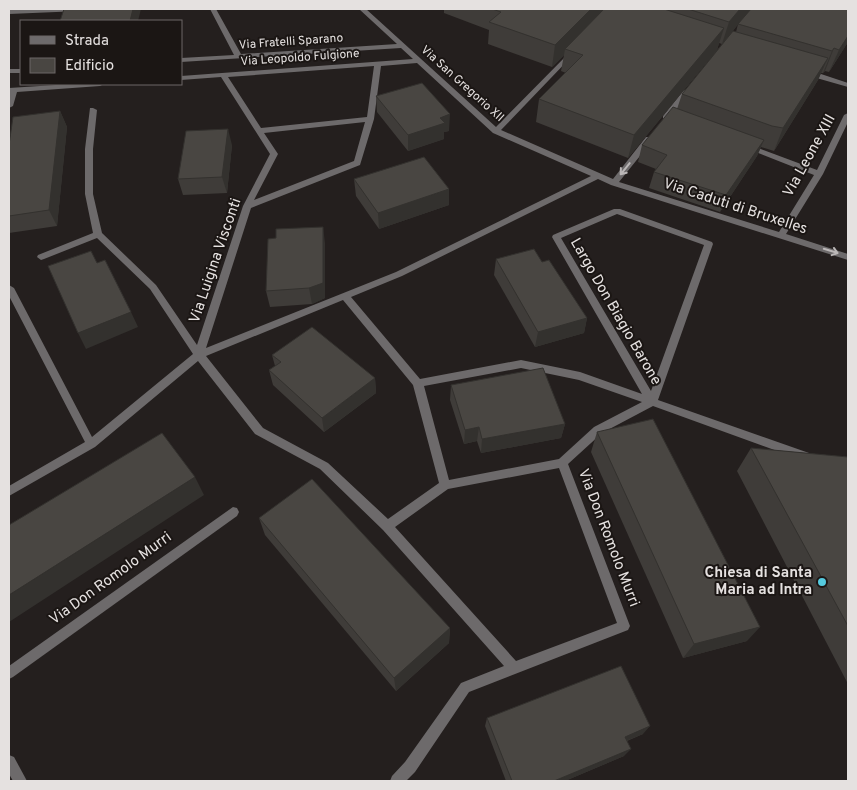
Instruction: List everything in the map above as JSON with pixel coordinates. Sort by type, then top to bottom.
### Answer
[{"type":"street","points":[[9,12],[80,9]]},
{"type":"street","points":[[213,9],[239,57]]},
{"type":"street","name":"Via San Gregorio XII","points":[[362,9],[496,131],[614,183]]},
{"type":"street","name":"Via Fratelli Sparano","points":[[182,60],[403,46]]},
{"type":"street","points":[[496,131],[578,46]]},
{"type":"street","name":"Via Leopoldo Fulgione","points":[[182,78],[420,61]]},
{"type":"street","points":[[247,206],[356,163],[370,119],[378,64]]},
{"type":"street","points":[[804,72],[848,85]]},
{"type":"street","name":"Via Luigina Visconti","points":[[199,355],[247,206],[274,154],[223,75]]},
{"type":"street","points":[[660,125],[695,83]]},
{"type":"street","points":[[9,106],[11,90],[85,85]]},
{"type":"street","points":[[92,110],[88,149],[89,194],[98,234],[153,287],[199,355],[259,431],[324,466],[387,526],[514,668]]},
{"type":"street","name":"Via Leone XIII","points":[[781,236],[819,174],[848,116]]},
{"type":"street","points":[[666,118],[675,121]]},
{"type":"street","points":[[259,131],[370,119]]},
{"type":"street","points":[[614,183],[654,132]]},
{"type":"street","points":[[738,144],[819,174]]},
{"type":"street","points":[[9,491],[91,444],[199,355],[399,274],[597,176]]},
{"type":"street","name":"Via Caduti di Bruxelles","points":[[614,183],[848,256]]},
{"type":"street","name":"Largo Don Biagio Barone","points":[[617,211],[709,244],[652,402],[556,237],[617,211]]},
{"type":"street","points":[[41,256],[98,234]]},
{"type":"street","points":[[9,288],[91,444]]},
{"type":"street","points":[[344,295],[418,383],[446,485]]},
{"type":"street","points":[[418,383],[521,364],[580,376],[814,460]]},
{"type":"street","name":"Via Don Romolo Murri","points":[[387,526],[446,485],[562,463],[598,430],[652,402]]},
{"type":"street","name":"Via Don Romolo Murri","points":[[397,781],[410,767],[465,687],[624,626],[562,463]]},
{"type":"street","name":"Via Don Romolo Murri","points":[[9,673],[233,512]]},
{"type":"street","points":[[9,762],[20,781]]},
{"type":"building","points":[[64,9],[133,9],[130,20],[60,20]]},
{"type":"building","points":[[492,9],[591,9],[555,45],[489,22],[501,12]]},
{"type":"building","points":[[604,9],[664,9],[724,28],[634,135],[539,99],[583,55],[565,49]]},
{"type":"building","points":[[688,9],[740,9],[729,22]]},
{"type":"building","points":[[751,9],[848,9],[848,36],[839,50],[834,48],[832,51],[738,24]]},
{"type":"building","points":[[733,31],[828,58],[783,128],[772,126],[682,94]]},
{"type":"building","points":[[422,83],[450,114],[440,118],[445,123],[408,135],[376,96]]},
{"type":"building","points":[[673,107],[764,140],[726,195],[654,172],[667,155],[642,145]]},
{"type":"building","points":[[60,111],[49,210],[9,216],[9,145],[13,117]]},
{"type":"building","points":[[228,129],[222,177],[178,179],[186,131]]},
{"type":"building","points":[[424,157],[449,189],[378,213],[354,179]]},
{"type":"building","points":[[323,227],[323,283],[309,288],[266,291],[268,239],[276,238],[276,229]]},
{"type":"building","points":[[534,249],[542,262],[549,260],[587,318],[538,332],[496,259]]},
{"type":"building","points":[[91,251],[97,263],[105,260],[131,312],[78,333],[48,266]]},
{"type":"building","points":[[312,327],[375,378],[322,418],[269,370],[281,362],[272,355]]},
{"type":"building","points":[[543,368],[565,424],[482,439],[479,427],[465,430],[451,385]]},
{"type":"building","points":[[653,419],[760,627],[694,644],[597,432]]},
{"type":"building","points":[[162,433],[195,477],[9,595],[9,525]]},
{"type":"building","points":[[751,448],[848,457],[848,626]]},
{"type":"building","points":[[312,479],[450,628],[394,678],[259,518]]},
{"type":"building","points":[[621,666],[650,726],[625,737],[631,749],[554,781],[512,781],[487,718]]},
{"type":"place","name":"Chiesa di Santa Maria ad Intra","points":[[822,582]]}]
